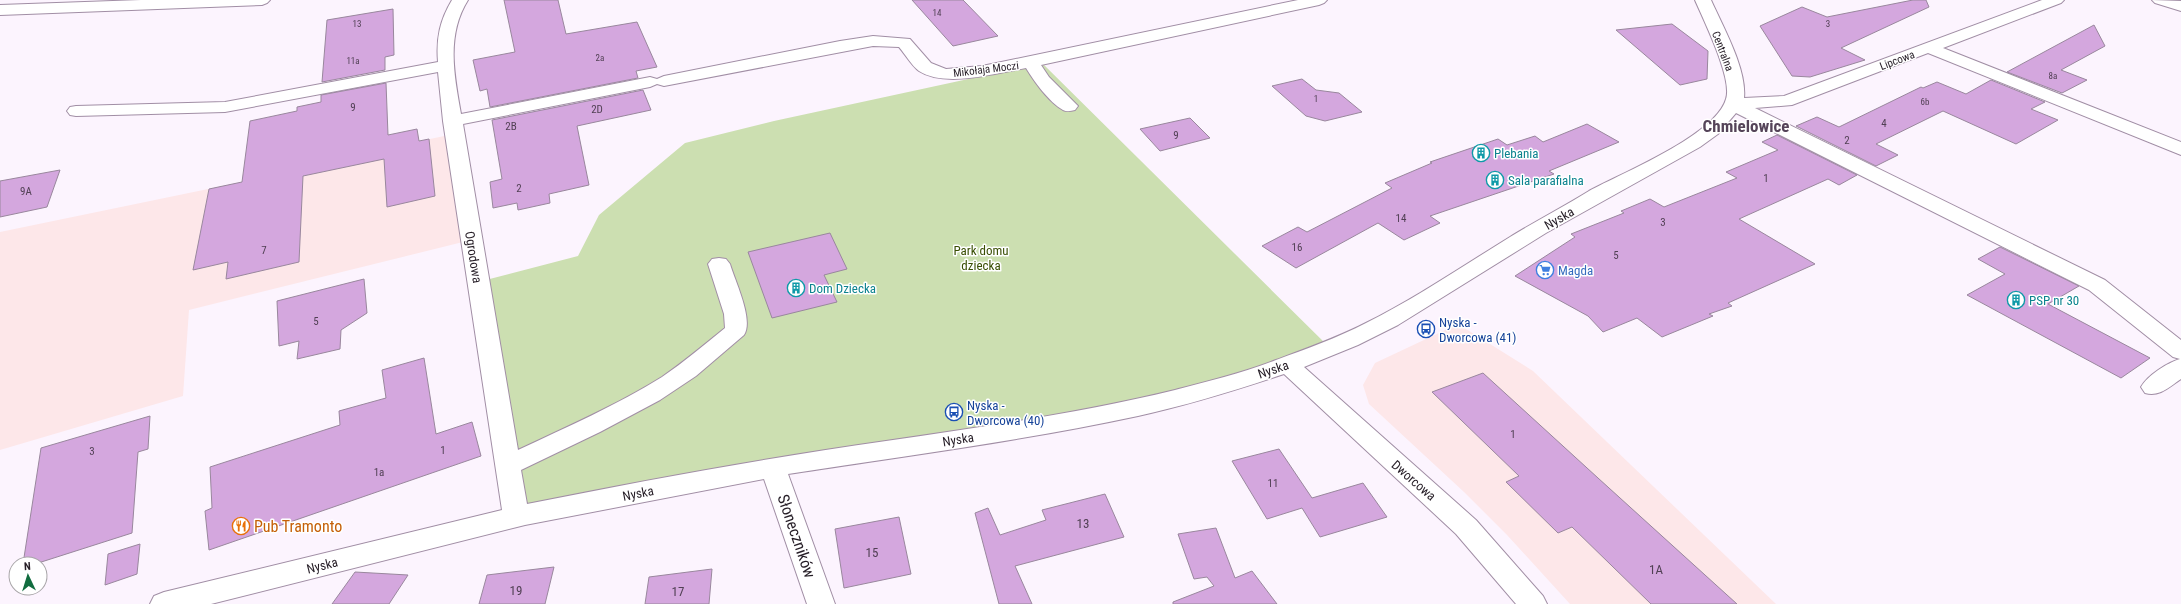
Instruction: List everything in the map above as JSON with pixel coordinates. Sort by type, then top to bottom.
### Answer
[{"type":"street","points":[[0,10],[262,0]]},
{"type":"street","name":"Ogrodowa","points":[[460,0],[450,14],[445,33],[448,65],[448,90],[516,516]]},
{"type":"street","name":"Mikołaja Moczi","points":[[452,121],[840,46],[873,41],[904,42],[925,68],[945,74],[982,71],[1031,62],[1319,0]]},
{"type":"street","name":"Centralna","points":[[1702,0],[1730,67],[1737,92],[1734,104]]},
{"type":"street","name":"Lipcowa","points":[[1734,104],[1786,101],[2056,0]]},
{"type":"street","points":[[2160,0],[2181,6]]},
{"type":"street","points":[[1929,48],[2181,149]]},
{"type":"street","points":[[1031,62],[1042,80],[1068,106]]},
{"type":"street","points":[[76,111],[225,107],[448,65]]},
{"type":"street","points":[[1734,104],[1783,131],[2097,285],[2181,352]]},
{"type":"street","name":"Nyska","points":[[164,604],[516,516],[773,468],[1045,426],[1193,395],[1288,364],[1350,340],[1400,316],[1511,245],[1697,140],[1715,128],[1734,104]]},
{"type":"street","points":[[508,465],[605,420],[672,382],[736,330],[735,314],[719,264]]},
{"type":"street","name":"Dworcowa","points":[[1288,364],[1466,527],[1533,604]]},
{"type":"street","points":[[2153,387],[2181,367]]},
{"type":"street","name":"Słoneczników","points":[[773,468],[821,604]]},
{"type":"shaded area","points":[[454,134],[471,240],[189,310],[183,396],[0,450],[0,232],[242,182],[304,165]]},
{"type":"shaded area","points":[[1458,324],[1533,371],[1776,604],[1570,604],[1507,535],[1464,492],[1369,404],[1363,385],[1375,363]]},
{"type":"green space","name":"Park domu dziecka","points":[[1042,63],[1330,348],[1193,395],[516,516],[478,282],[578,256],[599,215],[685,143],[774,121]]},
{"type":"building","points":[[504,0],[558,0],[566,34],[637,22],[657,67],[636,71],[638,78],[490,107],[487,89],[480,91],[473,60],[515,52]]},
{"type":"building","points":[[912,0],[963,0],[998,36],[953,46]]},
{"type":"building","points":[[1913,0],[1926,0],[1929,7],[1841,48],[1865,60],[1810,77],[1792,76],[1760,26],[1802,7],[1827,17]]},
{"type":"building","points":[[393,9],[394,55],[385,57],[385,70],[322,82],[327,20]]},
{"type":"building","points":[[1672,24],[1708,51],[1707,79],[1680,85],[1616,30]]},
{"type":"building","points":[[2094,25],[2105,46],[2061,70],[2087,80],[2062,93],[2007,72]]},
{"type":"building","points":[[1302,79],[1316,90],[1339,93],[1362,112],[1325,121],[1306,116],[1272,86]]},
{"type":"building","points":[[1991,80],[2045,102],[2031,109],[2058,120],[2016,144],[1943,111],[1876,144],[1898,155],[1876,166],[1796,126],[1817,117],[1839,127],[1921,87],[1923,88],[1937,82],[1966,94]]},
{"type":"building","points":[[386,83],[388,135],[417,129],[419,141],[429,139],[435,196],[387,207],[384,159],[303,176],[299,262],[226,279],[228,262],[193,270],[209,189],[242,182],[250,121],[297,111],[297,107],[321,102],[321,95]]},
{"type":"building","points":[[643,90],[651,110],[577,126],[589,185],[549,194],[550,203],[518,210],[517,203],[493,208],[490,182],[502,179],[492,120]]},
{"type":"building","points":[[1190,118],[1210,138],[1160,151],[1140,129]]},
{"type":"building","points":[[1587,124],[1619,142],[1549,171],[1554,174],[1430,216],[1440,223],[1404,240],[1378,223],[1296,268],[1262,246],[1298,227],[1307,232],[1392,188],[1385,183],[1432,163],[1430,162],[1498,139],[1507,145],[1535,136],[1543,142]]},
{"type":"building","points":[[1777,135],[1857,175],[1839,185],[1828,179],[1739,219],[1815,264],[1728,303],[1732,306],[1709,314],[1713,316],[1662,337],[1637,318],[1603,332],[1588,316],[1515,276],[1575,237],[1571,234],[1624,213],[1621,211],[1650,199],[1664,207],[1737,178],[1726,172],[1778,150],[1762,142]]},
{"type":"building","points":[[60,170],[47,207],[0,217],[0,181]]},
{"type":"building","name":"Dom Dziecka","points":[[830,233],[847,269],[824,275],[837,302],[772,318],[748,252]]},
{"type":"building","name":"PSP nr 30","points":[[2000,247],[2079,286],[2048,304],[2150,358],[2121,378],[1967,295],[2005,274],[1978,259]]},
{"type":"building","points":[[364,279],[367,313],[341,330],[340,349],[297,359],[299,341],[279,346],[277,301]]},
{"type":"building","points":[[424,358],[436,434],[472,422],[481,456],[209,550],[205,511],[212,508],[210,467],[340,425],[339,411],[386,398],[382,370]]},
{"type":"building","points":[[1483,373],[1737,604],[1651,604],[1572,527],[1558,533],[1506,482],[1519,476],[1432,392]]},
{"type":"building","points":[[150,416],[148,449],[138,452],[132,533],[48,560],[48,556],[24,556],[41,448]]},
{"type":"building","points":[[1279,449],[1312,498],[1363,483],[1387,517],[1320,537],[1302,508],[1267,519],[1232,461]]},
{"type":"building","points":[[1105,494],[1124,537],[1015,566],[1032,604],[999,604],[975,513],[988,508],[1000,535],[1046,520],[1042,510]]},
{"type":"building","points":[[899,517],[911,574],[844,588],[835,529]]},
{"type":"building","points":[[1216,528],[1235,578],[1252,571],[1277,604],[1173,604],[1173,602],[1214,586],[1207,577],[1194,579],[1178,534]]},
{"type":"building","points":[[140,544],[137,574],[105,585],[108,554]]},
{"type":"building","points":[[554,567],[545,604],[479,604],[487,575]]},
{"type":"building","points":[[712,569],[709,604],[645,604],[649,577]]},
{"type":"building","points":[[355,572],[408,575],[389,604],[332,604]]},
{"type":"place","name":"Plebania","points":[[1481,153]]},
{"type":"place","name":"Sala parafialna","points":[[1495,180]]},
{"type":"place","name":"Magda","points":[[1545,270]]},
{"type":"place","name":"Dom Dziecka","points":[[796,288]]},
{"type":"place","name":"PSP nr 30","points":[[2016,300]]},
{"type":"place","name":"Nyska - Dworcowa (41)","points":[[1426,329]]},
{"type":"place","name":"Nyska - Dworcowa (40)","points":[[954,412]]},
{"type":"place","name":"Pub Tramonto","points":[[241,526]]},
{"type":"district","name":"Chmielowice","points":[[1746,126]]}]
